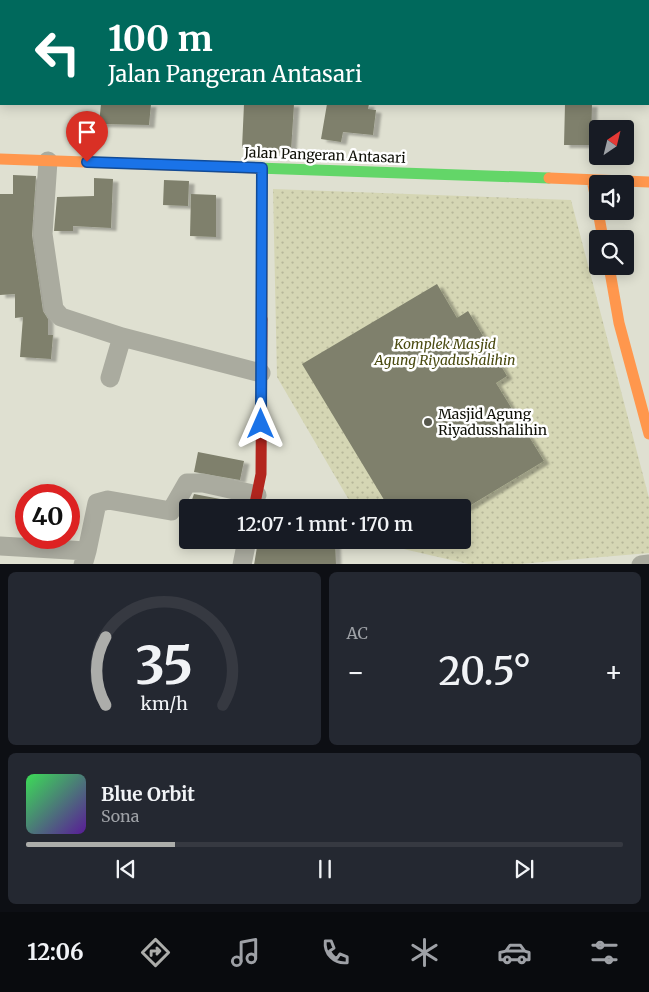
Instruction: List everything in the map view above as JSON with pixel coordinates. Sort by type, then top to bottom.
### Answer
[{"type":"main road","name":"Jalan Pangeran Antasari","points":[[0,159],[589,180]]},
{"type":"main road","points":[[256,499],[261,474],[262,168]]},
{"type":"main road","name":"Jalan Pangeran Antasari","points":[[634,181],[649,182]]},
{"type":"main road","points":[[610,275],[620,323],[649,434]]},
{"type":"street","points":[[48,161],[43,234],[54,308],[61,317],[122,337],[261,373]]},
{"type":"street","points":[[110,378],[122,337]]},
{"type":"street","points":[[0,546],[85,558],[97,503],[108,500],[171,511],[187,483],[204,483],[250,499]]},
{"type":"street","points":[[242,564],[245,549]]},
{"type":"street","points":[[641,564],[649,564]]},
{"type":"green space","name":"Komplek Masjid Agung Riyadushalihin","points":[[273,189],[571,200],[589,275],[591,275],[649,498],[649,553],[520,564],[469,564],[403,549],[471,549],[471,499],[348,499],[277,377]]},
{"type":"building","points":[[101,105],[151,105],[149,125],[99,124]]},
{"type":"building","points":[[244,105],[294,105],[291,151],[242,148]]},
{"type":"building","points":[[327,105],[369,105],[368,109],[376,110],[373,135],[343,132],[341,142],[321,139]]},
{"type":"building","points":[[565,105],[592,105],[592,120],[589,120],[589,145],[564,145]]},
{"type":"building","points":[[13,175],[36,176],[32,235],[43,311],[48,319],[48,335],[53,335],[51,359],[20,357],[23,317],[15,318],[15,294],[0,295],[0,194],[13,194]]},
{"type":"building","points":[[94,178],[113,179],[111,228],[73,226],[73,231],[54,231],[57,197],[94,196]]},
{"type":"building","points":[[164,180],[189,181],[188,206],[163,205]]},
{"type":"building","points":[[191,194],[216,195],[216,237],[190,236]]},
{"type":"building","name":"Masjid Agung Riyadusshalihin","points":[[437,284],[457,318],[468,311],[507,376],[496,383],[544,461],[471,505],[471,499],[384,499],[302,364]]},
{"type":"building","points":[[198,452],[244,461],[240,480],[194,472]]},
{"type":"building","points":[[194,494],[220,499],[192,499]]},
{"type":"building","points":[[257,549],[335,549],[336,564],[254,564]]},
{"type":"traffic: fast","points":[[257,168],[549,178]]},
{"type":"traffic: slow","points":[[0,159],[257,168]]},
{"type":"traffic: slow","points":[[262,168],[262,319]]},
{"type":"traffic: slow","points":[[549,178],[649,182]]},
{"type":"traffic: slow","points":[[600,220],[601,230]]},
{"type":"traffic: slow","points":[[611,275],[619,323],[649,434]]},
{"type":"traffic: jam","points":[[256,499],[261,474],[262,319]]},
{"type":"place","name":"Masjid Agung Riyadusshalihin","points":[[428,422]]},
{"type":"route","points":[[87,162],[262,168],[261,424]]}]
